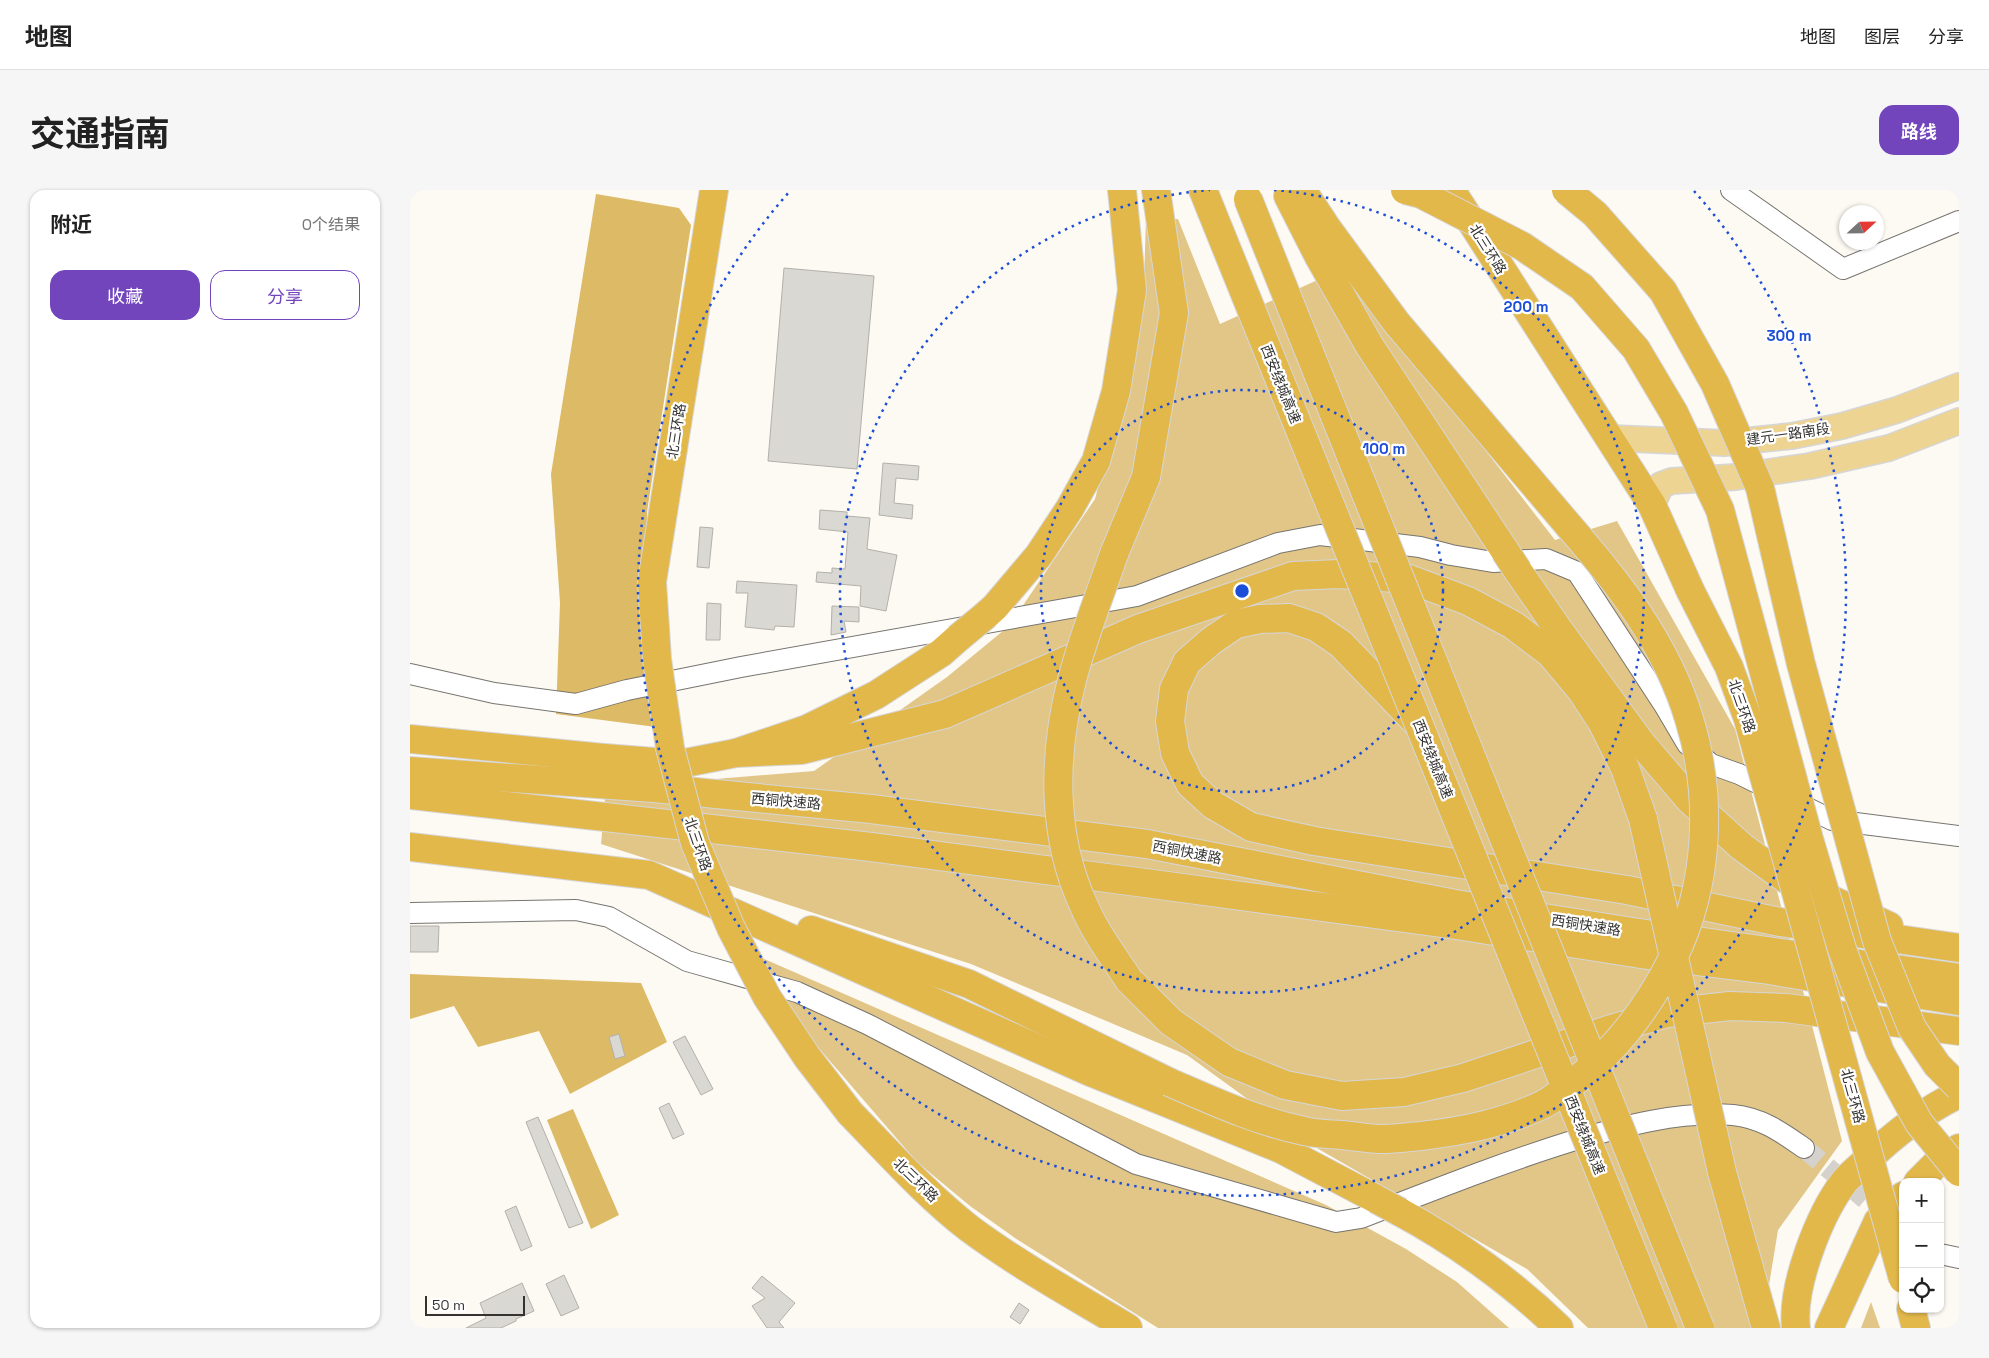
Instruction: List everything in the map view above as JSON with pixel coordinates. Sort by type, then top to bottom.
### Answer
[{"type":"highway","points":[[410,739],[680,764],[736,753],[807,729],[876,695],[941,653],[995,607],[1039,555],[1070,508],[1096,461],[1116,391],[1132,290],[1122,190]]},
{"type":"highway","points":[[1156,190],[1174,313],[1146,477],[1114,554],[1072,678],[1062,724],[1059,762],[1059,804],[1062,838],[1072,875],[1084,906],[1107,948],[1130,980],[1171,1022],[1229,1062],[1286,1085],[1342,1096],[1404,1092],[1462,1078],[1608,1030],[1667,1013],[1721,1007],[1786,1008],[1959,1031]]},
{"type":"highway","points":[[1285,190],[1318,256],[1369,345],[1512,561],[1558,630],[1641,743],[1690,800],[1742,847],[1786,879],[1847,908],[1946,947]]},
{"type":"highway","points":[[410,847],[648,875],[969,984],[1169,1082],[1236,1112],[1305,1132],[1384,1139],[1443,1133],[1501,1122],[1546,1103],[1591,1070],[1625,1035],[1659,986],[1681,941],[1693,904],[1702,862],[1704,795],[1699,755],[1689,718],[1674,679],[1654,640],[1627,598],[1596,558],[1465,406],[1396,322],[1327,228],[1302,190]]},
{"type":"highway","points":[[1405,190],[1421,194],[1522,246],[1582,287],[1636,349],[1674,413],[1720,510],[1809,839],[1839,940],[1880,1052],[1919,1123],[1959,1172]]},
{"type":"highway","name":"北三环路","points":[[1451,190],[1652,505],[1690,590],[1729,667],[1748,719],[1900,1268]]},
{"type":"highway","points":[[1566,190],[1596,214],[1663,291],[1715,384],[1760,488],[1801,664],[1877,942],[1912,1028],[1937,1065],[1959,1087]]},
{"type":"highway","name":"北三环路","points":[[710,191],[652,582],[657,659],[670,748],[695,842],[731,928],[767,997],[806,1057],[850,1113],[921,1187],[971,1229],[1041,1276],[1128,1328]]},
{"type":"highway","points":[[1247,194],[1700,1328]]},
{"type":"highway","name":"西安绕城高速","points":[[1207,200],[1663,1328]]},
{"type":"highway","points":[[736,753],[802,750],[945,714],[1138,629],[1293,576],[1349,574],[1409,579],[1468,601],[1513,625],[1550,653],[1582,690],[1602,722],[1625,768],[1643,819],[1722,1172],[1766,1328]]},
{"type":"highway","points":[[1419,725],[1341,644],[1316,627],[1289,618],[1260,619],[1236,624],[1210,641],[1187,662],[1174,689],[1170,721],[1175,752],[1190,784],[1213,805],[1251,828],[1314,841],[1627,890],[1780,922],[1946,947]]},
{"type":"highway","name":"西铜快速路","points":[[410,771],[654,788],[871,809],[1147,844],[1455,904],[1639,933],[1959,978]]},
{"type":"highway","name":"西铜快速路","points":[[410,795],[871,847],[1456,924],[1641,954],[1763,970],[1959,1001]]},
{"type":"highway","points":[[648,875],[1088,1071],[1281,1149],[1425,1226],[1503,1279],[1559,1328]]},
{"type":"highway","points":[[1796,1328],[1795,1316],[1802,1267],[1824,1218],[1844,1182],[1889,1140],[1939,1104],[1959,1094]]},
{"type":"highway","points":[[1922,1178],[1936,1164],[1959,1148]]},
{"type":"highway","points":[[1830,1328],[1878,1221],[1899,1200]]},
{"type":"highway","points":[[1912,1313],[1916,1328]]},
{"type":"main road","name":"建元一路南段","points":[[1610,438],[1724,442],[1792,436],[1842,426],[1897,410],[1959,386]]},
{"type":"main road","points":[[1652,505],[1661,485],[1672,481],[1736,477],[1836,460],[1889,448],[1959,421]]},
{"type":"main road","points":[[1713,478],[1705,460],[1706,450],[1709,446],[1724,442]]},
{"type":"street","points":[[1731,190],[1843,269],[1959,221]]},
{"type":"street","points":[[410,674],[494,693],[576,704],[628,690],[740,667],[1137,596],[1278,543],[1320,535],[1420,547],[1451,555],[1494,562],[1546,559],[1577,572],[1664,705],[1687,744],[1712,764],[1739,774],[1832,820],[1959,836]]},
{"type":"street","points":[[410,913],[576,910],[609,917],[687,961],[797,992],[867,1024],[1136,1164],[1336,1222],[1361,1218],[1536,1152],[1630,1124],[1692,1116],[1734,1115],[1769,1124],[1804,1148]]},
{"type":"street","points":[[1944,1255],[1959,1258]]},
{"type":"shaded area","points":[[596,194],[679,208],[691,225],[647,512],[645,635],[656,727],[556,714],[560,603],[551,474]]},
{"type":"shaded area","points":[[1146,219],[1178,219],[1220,324],[1344,268],[1555,540],[1617,521],[1735,729],[1842,1141],[1778,1230],[1762,1328],[1588,1328],[1527,1269],[1308,1143],[1187,1055],[971,964],[601,844],[606,788],[814,771],[947,677],[1009,626],[1095,499],[1143,313]]},
{"type":"shaded area","points":[[760,957],[1326,1205],[1406,1249],[1457,1282],[1509,1328],[1158,1328],[1015,1238],[970,1206],[917,1162],[817,1046],[789,1008]]},
{"type":"shaded area","points":[[410,974],[641,983],[667,1042],[570,1094],[539,1031],[478,1047],[454,1006],[410,1019]]},
{"type":"shaded area","points":[[573,1109],[619,1215],[591,1229],[547,1120]]},
{"type":"shaded area","points":[[1871,1302],[1880,1328],[1861,1328]]},
{"type":"building","points":[[784,268],[874,276],[857,469],[768,461]]},
{"type":"building","points":[[883,463],[919,466],[918,480],[896,478],[894,503],[913,505],[912,519],[879,515]]},
{"type":"building","points":[[820,510],[847,512],[847,516],[870,518],[867,549],[897,555],[886,611],[860,606],[861,586],[816,582],[817,572],[832,573],[832,568],[845,569],[848,532],[819,529]]},
{"type":"building","points":[[700,527],[713,528],[709,568],[697,567]]},
{"type":"building","points":[[737,581],[797,585],[794,627],[775,626],[774,630],[745,627],[748,593],[736,593]]},
{"type":"building","points":[[707,603],[721,604],[720,640],[706,640]]},
{"type":"building","points":[[832,606],[859,607],[859,622],[844,621],[846,632],[831,635]]},
{"type":"building","points":[[410,926],[439,926],[438,952],[410,952]]},
{"type":"building","points":[[619,1034],[625,1056],[615,1059],[609,1037]]},
{"type":"building","points":[[685,1036],[713,1089],[701,1095],[673,1042]]},
{"type":"building","points":[[669,1103],[684,1134],[673,1139],[659,1108]]},
{"type":"building","points":[[538,1117],[583,1223],[569,1228],[526,1122]]},
{"type":"building","points":[[516,1206],[532,1246],[521,1251],[505,1211]]},
{"type":"building","points":[[564,1275],[579,1308],[561,1316],[546,1284]]},
{"type":"building","points":[[762,1276],[795,1303],[779,1322],[784,1328],[767,1328],[752,1306],[765,1298],[752,1288]]},
{"type":"building","points":[[522,1283],[534,1311],[501,1328],[466,1328],[486,1318],[480,1303]]},
{"type":"building","points":[[1019,1303],[1029,1310],[1020,1324],[1010,1317]]},
{"type":"tunnel","points":[[1804,1148],[1888,1218]]}]
